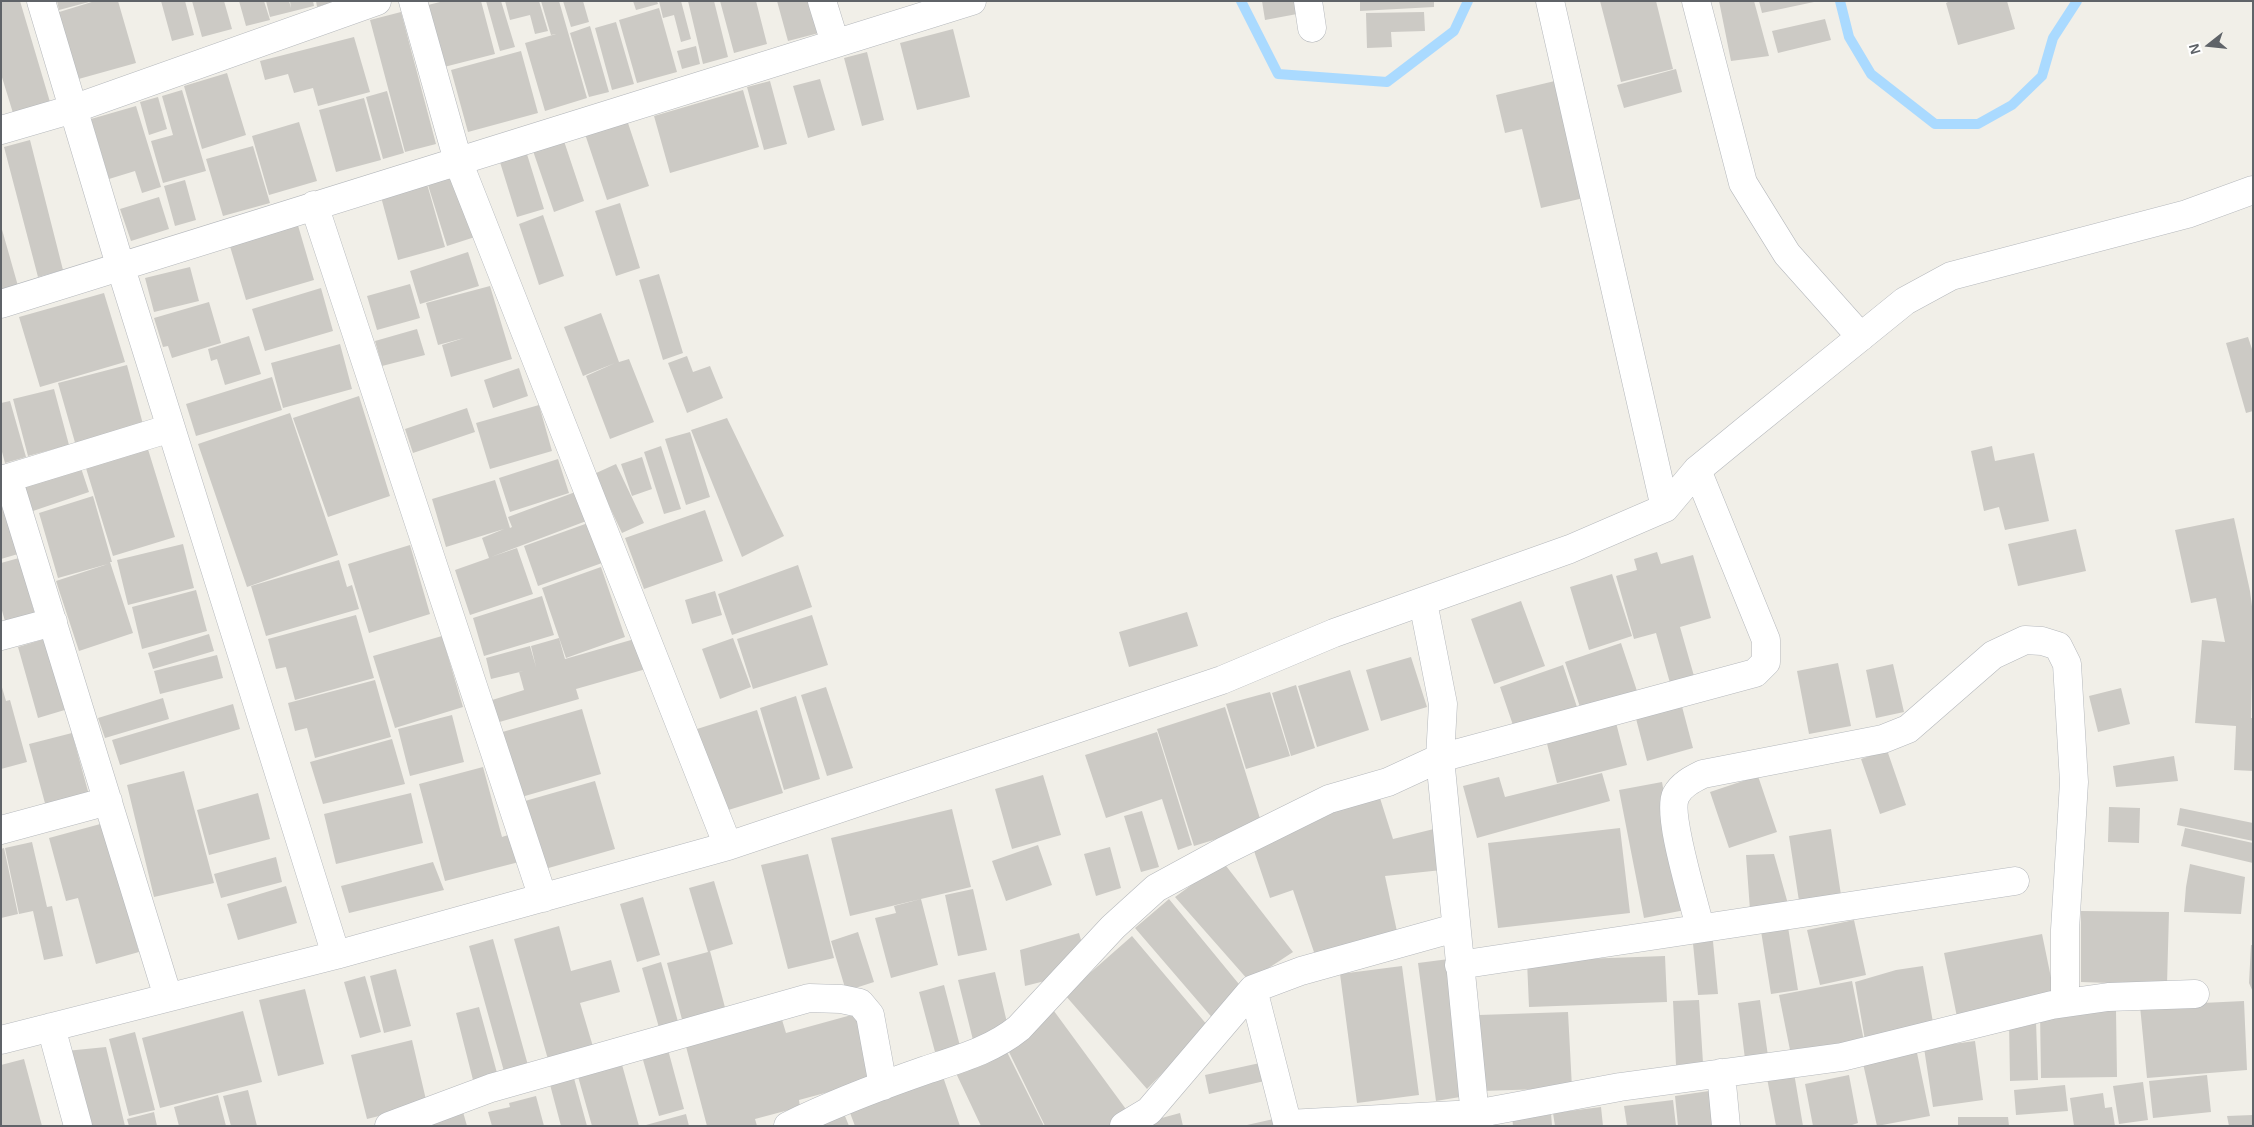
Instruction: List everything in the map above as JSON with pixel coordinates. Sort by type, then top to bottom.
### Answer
[{"type":"street","points":[[41,1],[120,265],[336,955]]},
{"type":"street","points":[[1,130],[73,109],[377,1]]},
{"type":"street","points":[[413,1],[458,160],[728,846]]},
{"type":"street","points":[[822,1],[835,43]]},
{"type":"street","points":[[1,304],[120,265],[972,1]]},
{"type":"street","points":[[1308,1],[1312,28]]},
{"type":"street","points":[[1550,1],[1665,508]]},
{"type":"street","points":[[1696,1],[1743,183],[1787,254],[1861,337]]},
{"type":"street","points":[[1,1040],[336,955],[728,846],[1222,680],[1334,634],[1570,549],[1665,508],[1697,470],[1905,302],[1951,276],[2187,214],[2253,190]]},
{"type":"street","points":[[314,205],[544,898]]},
{"type":"street","points":[[168,997],[53,622],[4,479],[171,428]]},
{"type":"street","points":[[788,1126],[883,1086],[967,1057],[1003,1041],[1019,1028],[1113,928],[1156,888],[1224,851],[1329,799],[1388,782],[1440,758],[1739,679],[1755,673],[1766,662],[1766,640],[1697,470]]},
{"type":"street","points":[[1423,602],[1443,704],[1440,758],[1455,928],[1476,1120]]},
{"type":"street","points":[[1,636],[53,622]]},
{"type":"street","points":[[1700,928],[1673,816],[1676,796],[1686,783],[1703,774],[1883,739],[1908,729],[1994,655],[2025,640],[2042,641],[2058,646],[2067,664],[2074,782],[2064,1003]]},
{"type":"street","points":[[1,830],[108,801]]},
{"type":"street","points":[[1459,965],[2015,881]]},
{"type":"street","points":[[1124,1126],[1149,1111],[1253,989],[1301,972],[1455,928]]},
{"type":"street","points":[[1253,989],[1288,1125],[1476,1120],[1620,1087],[1842,1056],[2064,1003],[2108,997],[2195,994]]},
{"type":"street","points":[[388,1126],[490,1088],[809,998],[841,999],[860,1003],[870,1015],[883,1086]]},
{"type":"street","points":[[51,1027],[78,1126]]},
{"type":"street","points":[[1721,1073],[1726,1126]]},
{"type":"building","points":[[1,1],[20,1],[50,102],[13,113],[1,74]]},
{"type":"building","points":[[57,1],[89,1],[89,2],[59,10]]},
{"type":"building","points":[[95,1],[118,1],[136,63],[75,80],[56,13]]},
{"type":"building","points":[[161,1],[185,1],[194,35],[172,41]]},
{"type":"building","points":[[192,1],[224,1],[232,29],[202,37]]},
{"type":"building","points":[[239,1],[264,1],[270,20],[246,26]]},
{"type":"building","points":[[266,1],[289,1],[291,8],[290,1],[313,1],[314,6],[270,17]]},
{"type":"building","points":[[316,1],[333,1],[333,2],[317,7]]},
{"type":"building","points":[[444,1],[481,1],[495,54],[444,67],[428,5]]},
{"type":"building","points":[[486,1],[501,1],[515,47],[500,51]]},
{"type":"building","points":[[505,1],[539,1],[548,31],[535,34],[530,15],[510,20]]},
{"type":"building","points":[[541,1],[559,1],[587,98],[545,111],[525,43],[556,34],[551,35]]},
{"type":"building","points":[[563,1],[583,1],[589,22],[571,27]]},
{"type":"building","points":[[633,1],[657,1],[658,4],[636,10]]},
{"type":"building","points":[[659,1],[681,1],[691,39],[681,42],[674,15],[663,18]]},
{"type":"building","points":[[688,1],[714,1],[728,57],[703,64]]},
{"type":"building","points":[[720,1],[756,1],[767,44],[734,53]]},
{"type":"building","points":[[777,1],[810,1],[819,33],[788,41]]},
{"type":"building","points":[[1262,1],[1295,1],[1297,14],[1265,20]]},
{"type":"building","points":[[1360,1],[1434,1],[1434,7],[1360,11]]},
{"type":"building","points":[[1600,1],[1656,1],[1673,69],[1621,82]]},
{"type":"building","points":[[1719,1],[1754,1],[1769,56],[1731,61]]},
{"type":"building","points":[[1759,1],[1814,1],[1814,2],[1762,13]]},
{"type":"building","points":[[1950,1],[2007,1],[2015,29],[1958,45],[1946,3]]},
{"type":"building","points":[[659,8],[677,72],[637,83],[619,20]]},
{"type":"building","points":[[401,12],[436,144],[405,152],[370,20]]},
{"type":"building","points":[[1424,12],[1425,31],[1391,32],[1392,47],[1367,48],[1366,13]]},
{"type":"building","points":[[1825,19],[1831,40],[1778,53],[1772,31]]},
{"type":"building","points":[[616,22],[634,84],[612,90],[595,28]]},
{"type":"building","points":[[590,26],[609,92],[589,97],[570,33]]},
{"type":"building","points":[[953,29],[970,97],[917,110],[900,43]]},
{"type":"building","points":[[354,37],[370,92],[318,106],[313,88],[294,93],[288,74],[265,80],[260,61]]},
{"type":"building","points":[[696,46],[700,64],[682,69],[677,51]]},
{"type":"building","points":[[521,51],[538,113],[468,132],[451,70]]},
{"type":"building","points":[[867,52],[884,120],[862,126],[844,58]]},
{"type":"building","points":[[1676,69],[1682,92],[1624,108],[1617,85]]},
{"type":"building","points":[[227,73],[246,135],[202,149],[184,86]]},
{"type":"building","points":[[820,79],[835,130],[808,138],[793,86]]},
{"type":"building","points":[[1559,80],[1588,197],[1541,208],[1522,129],[1505,133],[1496,95]]},
{"type":"building","points":[[770,81],[787,144],[764,150],[747,87]]},
{"type":"building","points":[[182,90],[206,171],[163,183],[151,141],[173,135],[162,96]]},
{"type":"building","points":[[743,90],[759,147],[670,173],[654,116]]},
{"type":"building","points":[[387,91],[404,153],[383,159],[366,97]]},
{"type":"building","points":[[158,97],[167,129],[149,135],[140,102]]},
{"type":"building","points":[[364,98],[381,160],[336,172],[319,110]]},
{"type":"building","points":[[136,106],[161,187],[142,193],[135,171],[109,179],[91,119]]},
{"type":"building","points":[[627,120],[649,186],[607,200],[585,134]]},
{"type":"building","points":[[299,122],[317,181],[269,195],[252,136]]},
{"type":"building","points":[[563,138],[584,201],[554,212],[532,148]]},
{"type":"building","points":[[30,140],[63,270],[38,277],[4,147]]},
{"type":"building","points":[[253,146],[270,203],[223,216],[206,159]]},
{"type":"building","points":[[526,151],[544,209],[517,217],[499,159]]},
{"type":"building","points":[[458,175],[478,236],[447,246],[428,185]]},
{"type":"building","points":[[185,180],[196,220],[175,226],[164,186]]},
{"type":"building","points":[[427,184],[445,247],[398,260],[381,197]]},
{"type":"building","points":[[159,197],[169,229],[131,241],[120,209]]},
{"type":"building","points":[[620,203],[640,268],[616,276],[595,211]]},
{"type":"building","points":[[543,215],[564,276],[539,285],[519,224]]},
{"type":"building","points":[[297,222],[314,280],[246,300],[229,243]]},
{"type":"building","points":[[1,226],[18,286],[1,291]]},
{"type":"building","points":[[468,252],[479,286],[420,304],[410,271]]},
{"type":"building","points":[[190,267],[199,301],[154,312],[145,278]]},
{"type":"building","points":[[659,274],[683,353],[663,360],[639,280]]},
{"type":"building","points":[[410,284],[420,318],[377,330],[367,296]]},
{"type":"building","points":[[490,286],[512,359],[451,377],[442,345],[464,338],[438,345],[426,303]]},
{"type":"building","points":[[321,288],[333,331],[265,351],[252,309]]},
{"type":"building","points":[[104,293],[125,362],[40,387],[19,317]]},
{"type":"building","points":[[209,302],[221,343],[172,358],[168,346],[163,347],[154,318]]},
{"type":"building","points":[[601,313],[619,362],[629,359],[654,422],[610,439],[586,376],[615,363],[583,376],[564,327]]},
{"type":"building","points":[[417,329],[425,355],[382,366],[375,341]]},
{"type":"building","points":[[249,336],[261,374],[225,385],[217,359],[211,361],[208,349]]},
{"type":"building","points":[[2248,337],[2253,352],[2253,411],[2246,413],[2226,343]]},
{"type":"building","points":[[340,344],[352,389],[283,408],[271,363]]},
{"type":"building","points":[[687,356],[693,372],[710,366],[723,398],[687,413],[668,363]]},
{"type":"building","points":[[127,365],[144,428],[76,446],[58,383]]},
{"type":"building","points":[[519,368],[528,396],[493,408],[484,380]]},
{"type":"building","points":[[272,377],[282,410],[196,436],[186,404]]},
{"type":"building","points":[[54,389],[69,445],[28,456],[13,399]]},
{"type":"building","points":[[359,396],[390,496],[328,517],[293,418]]},
{"type":"building","points":[[10,401],[26,457],[5,463],[1,448],[1,403]]},
{"type":"building","points":[[539,405],[552,451],[490,469],[476,423]]},
{"type":"building","points":[[467,408],[475,432],[413,453],[405,429]]},
{"type":"building","points":[[290,413],[338,555],[247,587],[198,444]]},
{"type":"building","points":[[727,418],[784,536],[742,557],[691,430]]},
{"type":"building","points":[[690,432],[710,497],[686,505],[665,439]]},
{"type":"building","points":[[147,446],[175,537],[113,556],[85,465]]},
{"type":"building","points":[[661,446],[681,509],[664,514],[644,452]]},
{"type":"building","points":[[1992,446],[1995,461],[2034,453],[2049,521],[2005,530],[1999,507],[1984,511],[1971,451]]},
{"type":"building","points":[[642,457],[652,489],[632,496],[621,464]]},
{"type":"building","points":[[558,459],[569,493],[510,512],[499,478]]},
{"type":"building","points":[[79,462],[89,492],[33,511],[23,481]]},
{"type":"building","points":[[616,464],[644,523],[622,533],[594,474]]},
{"type":"building","points":[[495,480],[510,528],[512,527],[508,517],[578,491],[589,520],[491,557],[517,548],[533,594],[470,615],[455,570],[489,558],[482,538],[504,529],[446,547],[432,499]]},
{"type":"building","points":[[93,496],[112,562],[110,562],[133,633],[79,651],[56,581],[108,564],[58,578],[39,513]]},
{"type":"building","points":[[1,501],[18,554],[1,559]]},
{"type":"building","points":[[705,510],[723,561],[644,589],[625,538]]},
{"type":"building","points":[[2234,518],[2250,591],[2253,614],[2251,718],[2253,718],[2253,771],[2234,770],[2236,726],[2195,723],[2202,640],[2225,642],[2216,598],[2191,603],[2175,530]]},
{"type":"building","points":[[588,523],[602,563],[538,586],[524,546]]},
{"type":"building","points":[[2076,529],[2086,571],[2018,586],[2008,544]]},
{"type":"building","points":[[183,544],[194,588],[128,605],[117,560]]},
{"type":"building","points":[[410,545],[430,614],[369,633],[348,564]]},
{"type":"building","points":[[1657,552],[1661,564],[1693,555],[1711,618],[1680,627],[1694,676],[1670,683],[1656,633],[1634,639],[1616,576],[1637,570],[1634,559]]},
{"type":"building","points":[[19,558],[36,618],[6,625],[1,607],[1,563]]},
{"type":"building","points":[[339,560],[347,587],[352,585],[359,609],[266,636],[251,586]]},
{"type":"building","points":[[798,565],[812,607],[732,635],[718,594]]},
{"type":"building","points":[[601,567],[625,637],[566,658],[542,588]]},
{"type":"building","points":[[1612,574],[1632,636],[1589,650],[1570,587]]},
{"type":"building","points":[[196,590],[207,631],[142,649],[132,607]]},
{"type":"building","points":[[715,591],[722,615],[692,624],[685,600]]},
{"type":"building","points":[[542,596],[554,635],[484,656],[473,618]]},
{"type":"building","points":[[1521,601],[1545,666],[1494,684],[1471,619]]},
{"type":"building","points":[[1187,612],[1198,646],[1129,667],[1119,632]]},
{"type":"building","points":[[356,615],[374,678],[295,700],[286,667],[276,669],[268,639]]},
{"type":"building","points":[[812,615],[828,665],[753,689],[737,639]]},
{"type":"building","points":[[209,634],[214,651],[153,669],[148,653]]},
{"type":"building","points":[[442,636],[463,707],[395,728],[373,656]]},
{"type":"building","points":[[48,638],[68,709],[38,718],[18,647]]},
{"type":"building","points":[[559,638],[565,659],[638,638],[646,669],[576,689],[579,699],[496,723],[489,701],[524,690],[519,672],[491,679],[486,658],[530,646],[536,667],[531,646]]},
{"type":"building","points":[[733,638],[751,687],[720,699],[702,649]]},
{"type":"building","points":[[1621,643],[1637,691],[1581,710],[1565,662]]},
{"type":"building","points":[[217,655],[223,678],[160,694],[154,671]]},
{"type":"building","points":[[1411,657],[1427,707],[1381,721],[1366,670]]},
{"type":"building","points":[[1838,663],[1851,726],[1809,734],[1797,671]]},
{"type":"building","points":[[1893,664],[1904,712],[1876,718],[1866,670]]},
{"type":"building","points":[[1563,665],[1577,707],[1514,728],[1500,687]]},
{"type":"building","points":[[1350,670],[1369,730],[1317,747],[1298,686]]},
{"type":"building","points":[[375,680],[391,737],[315,758],[307,728],[295,731],[288,703]]},
{"type":"building","points":[[1,684],[6,701],[10,700],[27,762],[1,769]]},
{"type":"building","points":[[1296,685],[1315,748],[1291,756],[1272,693]]},
{"type":"building","points":[[826,687],[853,768],[827,776],[801,695]]},
{"type":"building","points":[[2121,688],[2130,724],[2098,732],[2089,696]]},
{"type":"building","points":[[1270,692],[1290,756],[1246,769],[1226,704]]},
{"type":"building","points":[[796,696],[820,779],[784,790],[760,708]]},
{"type":"building","points":[[163,698],[169,719],[105,738],[98,718]]},
{"type":"building","points":[[1680,699],[1693,748],[1647,761],[1634,711]]},
{"type":"building","points":[[233,704],[240,729],[120,765],[112,740]]},
{"type":"building","points":[[1225,707],[1262,825],[1194,846],[1157,729]]},
{"type":"building","points":[[582,709],[601,774],[518,798],[499,733]]},
{"type":"building","points":[[757,710],[783,793],[722,812],[697,729]]},
{"type":"building","points":[[452,715],[464,762],[410,776],[398,729]]},
{"type":"building","points":[[1614,715],[1627,765],[1557,783],[1544,732]]},
{"type":"building","points":[[1157,732],[1192,845],[1178,850],[1162,799],[1106,818],[1085,755]]},
{"type":"building","points":[[72,733],[89,795],[46,807],[29,744]]},
{"type":"building","points":[[392,739],[405,784],[323,804],[310,762]]},
{"type":"building","points":[[1887,750],[1906,805],[1880,814],[1861,759]]},
{"type":"building","points":[[2174,756],[2178,781],[2116,787],[2113,766]]},
{"type":"building","points":[[483,767],[502,837],[511,834],[519,862],[445,881],[419,784]]},
{"type":"building","points":[[184,771],[214,883],[154,897],[127,785]]},
{"type":"building","points":[[1602,773],[1610,801],[1477,838],[1463,786],[1499,777],[1505,797]]},
{"type":"building","points":[[1043,775],[1061,835],[1012,849],[995,789]]},
{"type":"building","points":[[1758,776],[1777,832],[1729,848],[1710,792]]},
{"type":"building","points":[[595,781],[615,849],[545,869],[525,801]]},
{"type":"building","points":[[1662,782],[1685,910],[1644,918],[1619,790]]},
{"type":"building","points":[[258,793],[270,839],[209,855],[197,810]]},
{"type":"building","points":[[411,793],[423,843],[336,864],[324,814]]},
{"type":"building","points":[[1379,795],[1393,839],[1438,828],[1442,870],[1385,876],[1398,936],[1316,958],[1293,890],[1270,898],[1252,845],[1275,834]]},
{"type":"building","points":[[2109,807],[2140,808],[2139,843],[2108,842]]},
{"type":"building","points":[[2180,808],[2253,823],[2253,841],[2177,825]]},
{"type":"building","points":[[952,809],[971,887],[850,916],[831,838]]},
{"type":"building","points":[[1142,811],[1159,867],[1141,872],[1124,816]]},
{"type":"building","points":[[104,823],[139,952],[96,964],[78,898],[66,901],[49,838]]},
{"type":"building","points":[[1620,828],[1630,913],[1498,928],[1488,843]]},
{"type":"building","points":[[2185,828],[2253,843],[2253,863],[2181,846]]},
{"type":"building","points":[[1831,829],[1841,895],[1799,901],[1789,836]]},
{"type":"building","points":[[32,842],[47,907],[52,906],[63,956],[44,960],[33,911],[19,914],[5,848]]},
{"type":"building","points":[[1038,845],[1052,885],[1006,901],[992,861]]},
{"type":"building","points":[[1110,847],[1121,888],[1096,896],[1084,854]]},
{"type":"building","points":[[4,848],[18,914],[1,918],[1,849]]},
{"type":"building","points":[[808,854],[834,958],[788,969],[761,865]]},
{"type":"building","points":[[1774,854],[1788,904],[1750,910],[1746,855]]},
{"type":"building","points":[[276,857],[282,882],[221,898],[214,874]]},
{"type":"building","points":[[433,862],[444,890],[349,913],[341,886]]},
{"type":"building","points":[[1223,862],[1293,952],[1249,981],[1175,897]]},
{"type":"building","points":[[2190,864],[2245,877],[2241,914],[2184,912]]},
{"type":"building","points":[[714,881],[733,944],[710,951],[727,1015],[684,1027],[667,963],[708,952],[689,888]]},
{"type":"building","points":[[286,886],[297,923],[238,940],[227,904]]},
{"type":"building","points":[[973,889],[987,950],[958,956],[945,895]]},
{"type":"building","points":[[643,897],[660,955],[637,962],[620,904]]},
{"type":"building","points":[[921,899],[938,965],[891,978],[875,918],[896,913],[894,906]]},
{"type":"building","points":[[1169,899],[1243,989],[1215,1021],[1135,928]]},
{"type":"building","points":[[2081,911],[2169,912],[2167,985],[2081,982]]},
{"type":"building","points":[[1854,920],[1866,975],[1820,985],[1807,930]]},
{"type":"building","points":[[559,926],[571,971],[611,960],[620,992],[580,1003],[594,1050],[549,1063],[514,939]]},
{"type":"building","points":[[1788,927],[1798,990],[1771,994],[1761,931]]},
{"type":"building","points":[[1712,931],[1718,994],[1698,995],[1692,933]]},
{"type":"building","points":[[858,932],[874,982],[846,991],[831,941]]},
{"type":"building","points":[[1079,933],[1085,954],[1061,977],[1025,986],[1020,950]]},
{"type":"building","points":[[2042,934],[2055,997],[1957,1017],[1944,953]]},
{"type":"building","points":[[1132,936],[1208,1026],[1147,1089],[1065,995]]},
{"type":"building","points":[[493,939],[529,1069],[505,1075],[469,946]]},
{"type":"building","points":[[2251,945],[2253,945],[2253,992],[2249,983]]},
{"type":"building","points":[[1665,956],[1667,1002],[1529,1007],[1527,961]]},
{"type":"building","points":[[1449,959],[1466,1096],[1436,1101],[1418,963]]},
{"type":"building","points":[[661,962],[679,1025],[660,1031],[642,968]]},
{"type":"building","points":[[1402,966],[1419,1095],[1357,1103],[1340,974]]},
{"type":"building","points":[[1923,966],[1934,1028],[1865,1040],[1855,982],[1896,970]]},
{"type":"building","points":[[396,969],[411,1026],[384,1033],[370,976]]},
{"type":"building","points":[[995,972],[1009,1031],[973,1040],[958,980]]},
{"type":"building","points":[[365,976],[381,1032],[360,1038],[344,982]]},
{"type":"building","points":[[1852,981],[1864,1041],[1791,1055],[1779,995]]},
{"type":"building","points":[[944,985],[960,1046],[935,1052],[919,992]]},
{"type":"building","points":[[305,989],[324,1064],[278,1076],[259,1000]]},
{"type":"building","points":[[1699,1000],[1703,1063],[1676,1065],[1673,1001]]},
{"type":"building","points":[[1760,1000],[1768,1056],[1745,1059],[1738,1003]]},
{"type":"building","points":[[2244,1001],[2247,1070],[2147,1078],[2140,1006]]},
{"type":"building","points":[[479,1007],[497,1073],[473,1080],[456,1013]]},
{"type":"building","points":[[2116,1010],[2117,1077],[2041,1078],[2040,1011]]},
{"type":"building","points":[[243,1011],[262,1082],[160,1108],[142,1038]]},
{"type":"building","points":[[1054,1011],[1131,1116],[1109,1126],[1045,1126],[1009,1052]]},
{"type":"building","points":[[1568,1012],[1572,1088],[1482,1091],[1479,1015]]},
{"type":"building","points":[[780,1013],[786,1033],[855,1014],[873,1080],[799,1100],[800,1107],[755,1119],[757,1126],[707,1126],[684,1039]]},
{"type":"building","points":[[2009,1021],[2036,1021],[2038,1080],[2010,1081]]},
{"type":"building","points":[[135,1032],[155,1110],[129,1116],[109,1039]]},
{"type":"building","points":[[412,1040],[427,1104],[367,1119],[351,1055]]},
{"type":"building","points":[[1975,1041],[1983,1100],[1933,1107],[1924,1048]]},
{"type":"building","points":[[667,1046],[684,1109],[659,1116],[641,1053]]},
{"type":"building","points":[[1004,1046],[1044,1126],[981,1126],[955,1071]]},
{"type":"building","points":[[106,1047],[125,1126],[86,1126],[66,1051]]},
{"type":"building","points":[[1916,1048],[1930,1116],[1877,1126],[1862,1059]]},
{"type":"building","points":[[24,1059],[42,1126],[1,1126],[1,1065]]},
{"type":"building","points":[[621,1061],[639,1126],[592,1126],[577,1073]]},
{"type":"building","points":[[1269,1061],[1273,1079],[1209,1094],[1205,1075]]},
{"type":"building","points":[[940,1068],[960,1126],[855,1126],[847,1105]]},
{"type":"building","points":[[572,1071],[587,1126],[561,1126],[548,1077]]},
{"type":"building","points":[[1794,1073],[1803,1126],[1776,1126],[1767,1078]]},
{"type":"building","points":[[1849,1075],[1858,1123],[1849,1126],[1813,1126],[1805,1084]]},
{"type":"building","points":[[2207,1075],[2211,1112],[2153,1118],[2149,1081]]},
{"type":"building","points":[[2143,1082],[2148,1120],[2119,1124],[2113,1086]]},
{"type":"building","points":[[2065,1085],[2068,1111],[2016,1115],[2014,1090]]},
{"type":"building","points":[[248,1090],[257,1126],[231,1126],[223,1096]]},
{"type":"building","points":[[1709,1091],[1713,1126],[1678,1126],[1675,1096]]},
{"type":"building","points":[[2103,1093],[2105,1108],[2112,1107],[2115,1126],[2074,1126],[2070,1098]]},
{"type":"building","points":[[218,1095],[226,1126],[179,1126],[174,1107]]},
{"type":"building","points":[[536,1096],[544,1126],[492,1126],[488,1112],[510,1107],[509,1103]]},
{"type":"building","points":[[1673,1100],[1676,1126],[1627,1126],[1624,1106]]},
{"type":"building","points":[[841,1106],[849,1126],[800,1126]]},
{"type":"building","points":[[1601,1107],[1603,1126],[1555,1126],[1553,1113]]},
{"type":"building","points":[[154,1112],[157,1126],[129,1126],[127,1119]]},
{"type":"building","points":[[463,1112],[467,1126],[416,1126]]},
{"type":"building","points":[[1180,1113],[1183,1126],[1136,1125]]},
{"type":"building","points":[[1551,1113],[1552,1126],[1513,1126],[1512,1115]]},
{"type":"building","points":[[686,1114],[689,1126],[646,1125]]},
{"type":"building","points":[[2253,1115],[2253,1126],[2229,1126],[2227,1116]]},
{"type":"building","points":[[1958,1117],[2008,1117],[2009,1126],[1958,1126]]},
{"type":"building","points":[[1278,1118],[1288,1126],[1247,1126],[1247,1125]]},
{"type":"waterway","points":[[1241,1],[1278,74],[1387,82],[1454,31],[1468,1]]},
{"type":"waterway","points":[[1840,1],[1849,37],[1871,74],[1935,124],[1978,124],[2012,105],[2042,76],[2053,38],[2077,1]]}]
